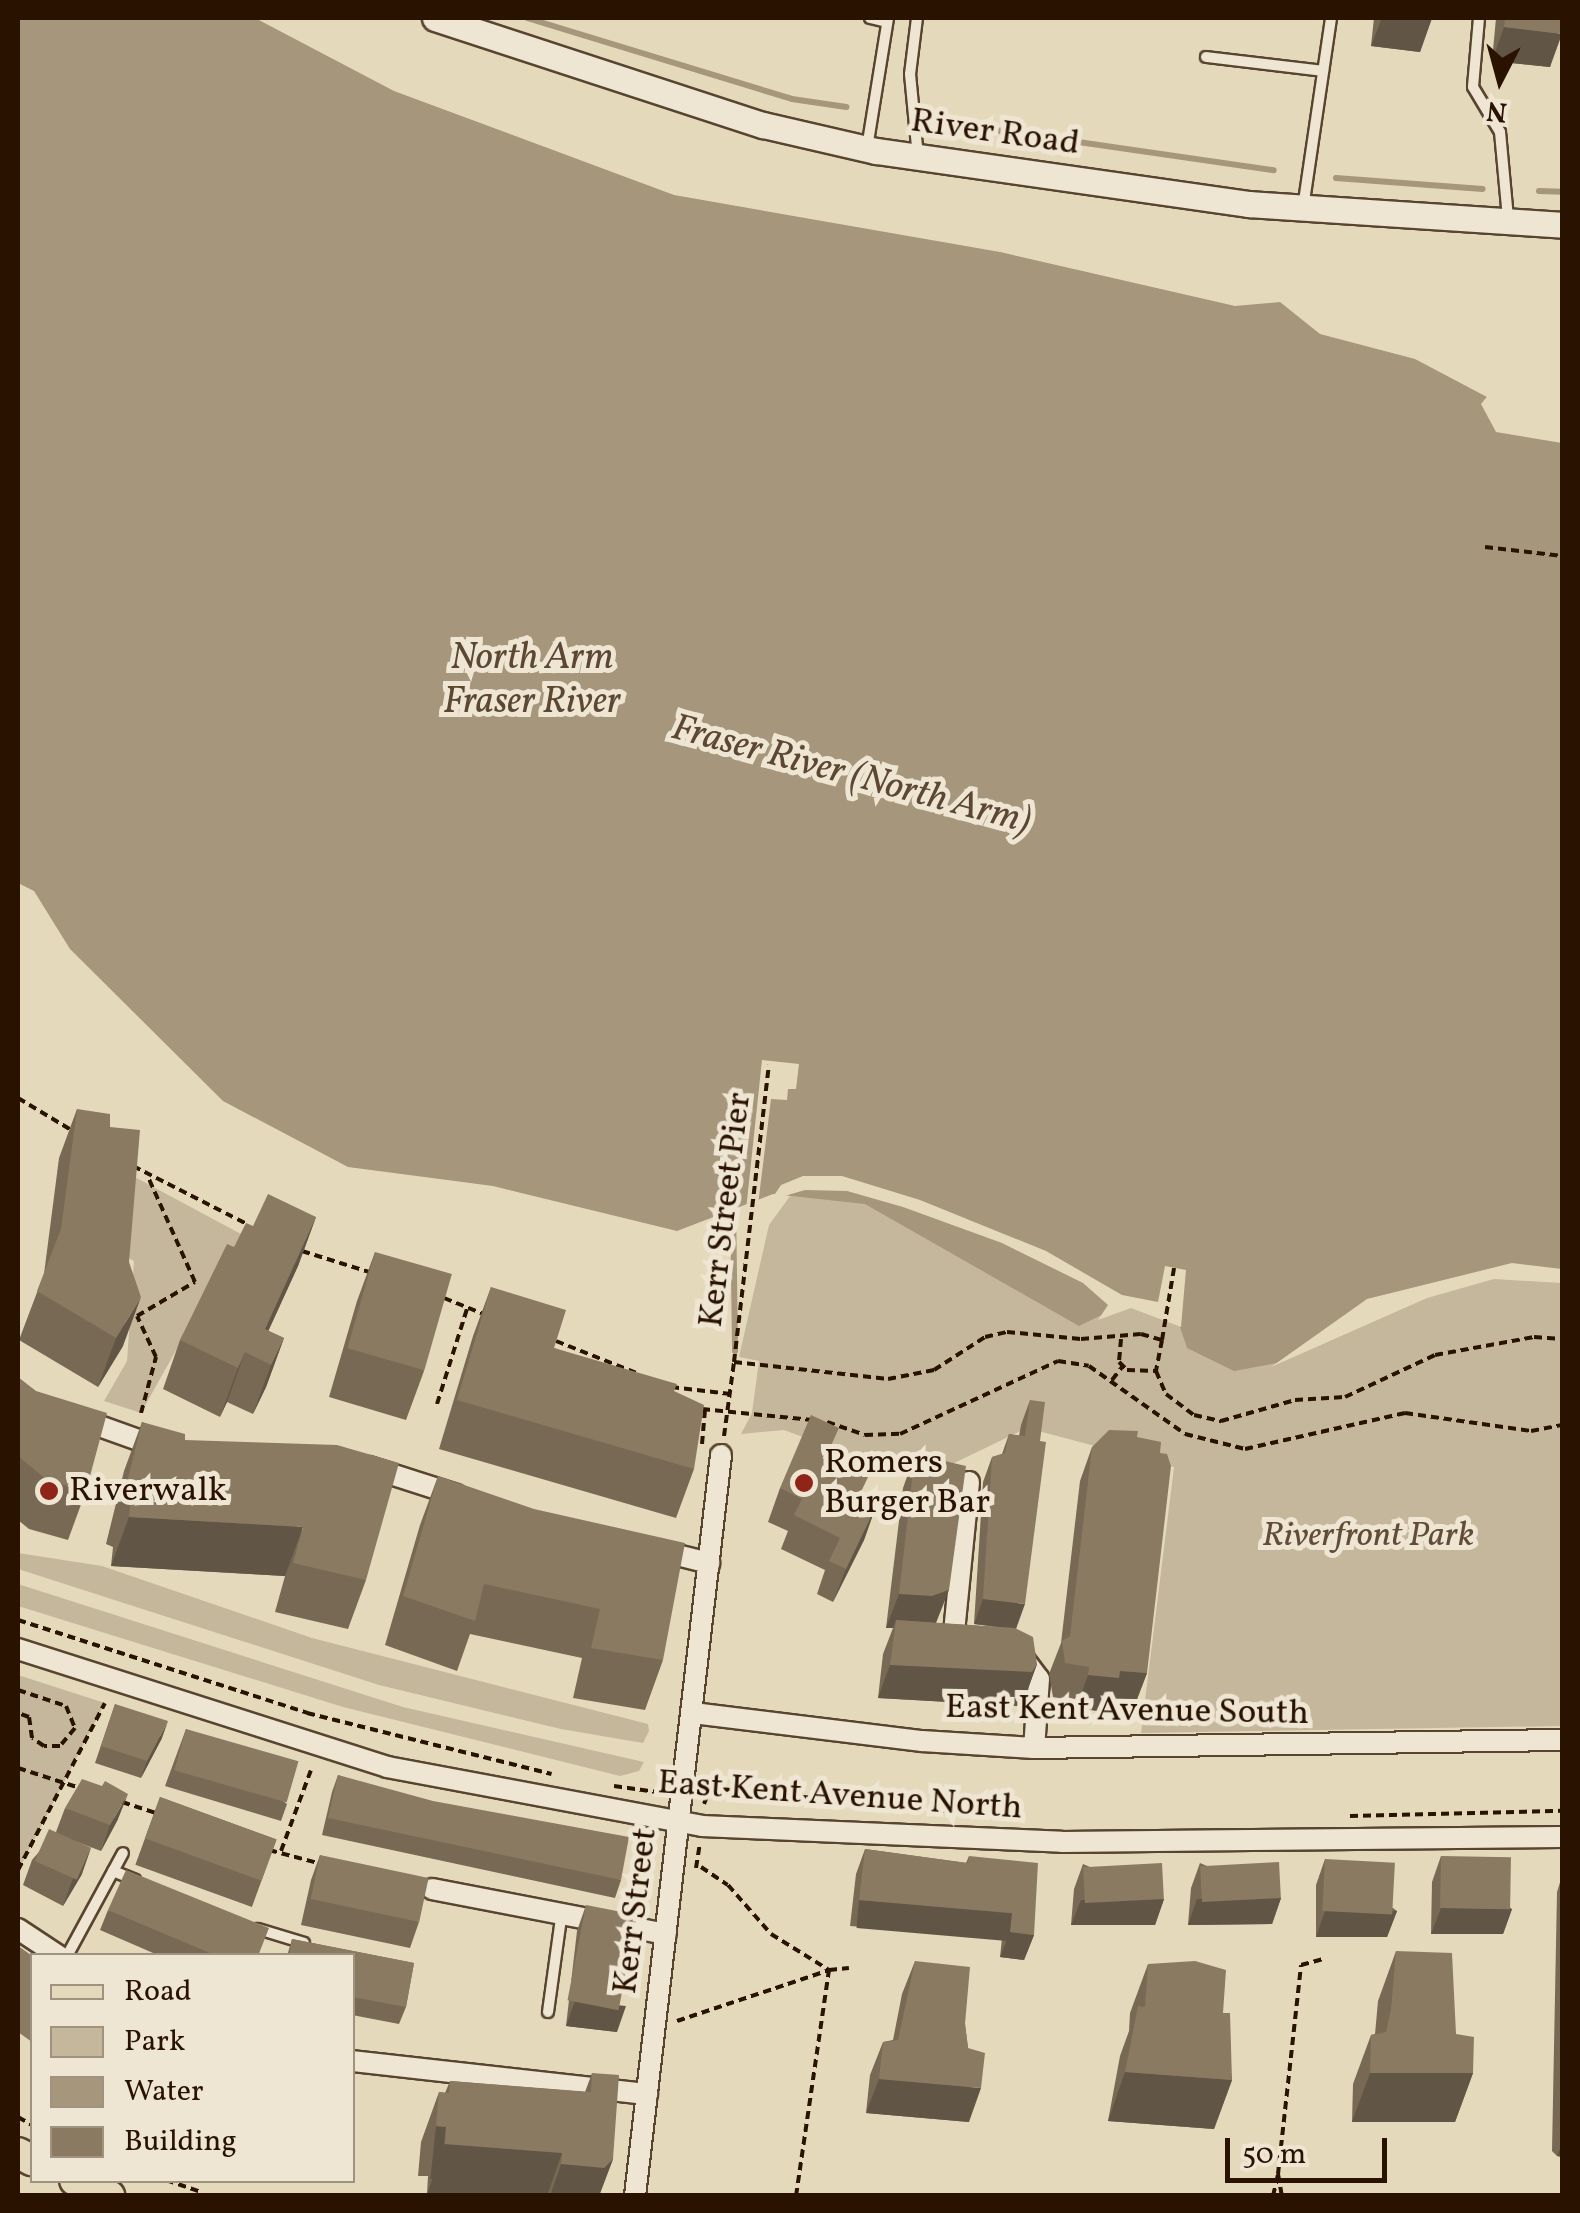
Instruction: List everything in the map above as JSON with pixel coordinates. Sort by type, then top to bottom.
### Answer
[{"type":"main road","points":[[82,2183],[110,2196]]},
{"type":"street","name":"River Road","points":[[435,18],[745,120],[867,149],[1303,209],[1562,225]]},
{"type":"street","points":[[60,1410],[178,1452]]},
{"type":"street","name":"Kerr Street","points":[[634,2196],[721,1455]]},
{"type":"street","points":[[348,1461],[484,1504]]},
{"type":"street","points":[[954,1632],[969,1482]]},
{"type":"street","points":[[640,1546],[708,1562]]},
{"type":"street","points":[[932,1642],[954,1632],[1024,1652],[1034,1665],[1034,1748]]},
{"type":"street","name":"East Kent Avenue North","points":[[18,1649],[388,1767],[680,1823],[1062,1842],[1562,1837]]},
{"type":"street","name":"East Kent Avenue South","points":[[693,1713],[922,1742],[1034,1748],[1562,1740]]},
{"type":"street","points":[[432,1889],[561,1918],[666,1934]]},
{"type":"street","points":[[18,1929],[54,1953]]},
{"type":"street","points":[[355,2062],[647,2094]]},
{"type":"lane","points":[[867,149],[887,20],[870,18]]},
{"type":"lane","points":[[917,18],[910,74],[918,158]]},
{"type":"lane","points":[[1303,209],[1332,18]]},
{"type":"lane","points":[[1478,18],[1474,87],[1500,132],[1509,223]]},
{"type":"lane","points":[[1206,56],[1324,71]]},
{"type":"lane","points":[[69,1953],[123,1853]]},
{"type":"lane","points":[[113,1870],[150,1886]]},
{"type":"lane","points":[[548,2012],[561,1918]]},
{"type":"lane","points":[[252,1927],[312,1944]]},
{"type":"path","points":[[1486,547],[1562,556]]},
{"type":"path","name":"Kerr Street Pier","points":[[729,1411],[769,1064]]},
{"type":"path","points":[[18,1098],[82,1136]]},
{"type":"path","points":[[131,1165],[254,1227]]},
{"type":"path","points":[[142,1413],[156,1357],[137,1316],[194,1282],[147,1175]]},
{"type":"path","points":[[289,1245],[324,1262],[374,1273]]},
{"type":"path","points":[[1174,1268],[1156,1371],[1159,1381],[1194,1415],[1221,1421],[1295,1400],[1345,1397],[1450,1352],[1534,1336],[1562,1339]]},
{"type":"path","points":[[437,1294],[502,1321]]},
{"type":"path","points":[[437,1404],[467,1308]]},
{"type":"path","points":[[734,1362],[888,1378],[934,1370],[984,1337],[1007,1332],[1121,1339],[1141,1334],[1162,1340]]},
{"type":"path","points":[[1112,1380],[1123,1366],[1121,1339]]},
{"type":"path","points":[[552,1340],[626,1363],[668,1396]]},
{"type":"path","points":[[694,1408],[833,1423],[865,1435],[900,1434],[1040,1365],[1073,1362],[1112,1380],[1185,1434],[1245,1449],[1405,1413],[1531,1430],[1562,1426]]},
{"type":"path","points":[[1123,1366],[1156,1371]]},
{"type":"path","points":[[654,1385],[730,1394]]},
{"type":"path","points":[[18,1620],[307,1713],[567,1778]]},
{"type":"path","points":[[18,1690],[66,1706],[74,1720],[72,1736],[60,1746],[44,1746],[32,1738],[29,1718],[18,1713]]},
{"type":"path","points":[[18,1870],[105,1704]]},
{"type":"path","points":[[72,1736],[84,1740]]},
{"type":"path","points":[[18,1768],[98,1794]]},
{"type":"path","points":[[280,1854],[311,1770]]},
{"type":"path","points":[[597,1784],[657,1792]]},
{"type":"path","points":[[705,1798],[710,1788],[1015,1817]]},
{"type":"path","points":[[116,1800],[171,1818]]},
{"type":"path","points":[[1335,1817],[1562,1812]]},
{"type":"path","points":[[648,1842],[648,1867]]},
{"type":"path","points":[[700,1844],[699,1866],[728,1885],[771,1934],[829,1970]]},
{"type":"path","points":[[262,1848],[319,1864]]},
{"type":"path","points":[[1273,2196],[1301,1965],[1324,1959]]},
{"type":"path","points":[[676,2022],[829,1970],[849,1968]]},
{"type":"path","points":[[796,2196],[829,1970]]},
{"type":"path","points":[[1278,2174],[1282,2196]]},
{"type":"path","points":[[174,2183],[200,2192]]},
{"type":"green space","points":[[131,1175],[241,1234],[141,1413],[104,1401],[127,1361],[134,1261],[125,1256]]},
{"type":"green space","name":"Riverfront Park","points":[[847,1191],[1178,1322],[1187,1348],[1372,1313],[1491,1277],[1535,1272],[1562,1278],[1562,1726],[1141,1733],[1174,1467],[1027,1428],[948,1466],[883,1467],[784,1430],[741,1434],[752,1413],[759,1361],[739,1357],[769,1225],[793,1192]]},
{"type":"green space","points":[[18,1553],[102,1566],[312,1638],[648,1724],[649,1731],[643,1743],[561,1729],[379,1685],[18,1569]]},
{"type":"green space","points":[[18,1584],[403,1707],[644,1762],[639,1771],[620,1776],[343,1707],[18,1606]]},
{"type":"green space","points":[[18,1675],[105,1703],[18,1871]]},
{"type":"water","name":"North Arm Fraser River","points":[[18,18],[255,18],[394,91],[674,195],[1000,252],[1235,306],[1280,302],[1320,334],[1415,359],[1487,397],[1497,424],[1562,435],[1562,1278],[1535,1272],[1491,1277],[1372,1313],[1282,1362],[1234,1371],[1187,1348],[1178,1322],[1140,1306],[1120,1306],[1079,1326],[865,1204],[773,1194],[677,1231],[493,1186],[348,1167],[223,1101],[70,949],[34,891],[18,883]]},
{"type":"pier","points":[[1490,393],[1502,422],[1562,430],[1562,443],[1496,432],[1481,404]]},
{"type":"pier","points":[[762,1060],[799,1064],[796,1089],[788,1089],[787,1100],[771,1099],[758,1205],[746,1210]]},
{"type":"pier","points":[[803,1176],[842,1176],[920,1200],[1046,1251],[1122,1295],[1158,1302],[1165,1266],[1186,1270],[1181,1327],[1131,1308],[1098,1320],[1108,1305],[1083,1283],[1002,1243],[903,1207],[847,1191],[805,1190],[771,1200],[781,1185]]},
{"type":"pier","points":[[1512,1263],[1562,1269],[1562,1283],[1494,1279],[1427,1298],[1271,1367],[1367,1299]]},
{"type":"building","points":[[1505,18],[1562,18],[1562,34],[1504,27]]},
{"type":"building","points":[[77,1109],[110,1114],[110,1127],[140,1130],[129,1262],[141,1297],[116,1338],[37,1291],[61,1229]]},
{"type":"building","points":[[268,1194],[316,1217],[265,1329],[284,1338],[271,1365],[245,1352],[238,1368],[180,1340],[227,1244],[234,1247],[246,1223],[253,1226]]},
{"type":"building","points":[[375,1252],[452,1274],[424,1370],[347,1348]]},
{"type":"building","points":[[491,1287],[566,1310],[554,1348],[677,1384],[674,1391],[704,1405],[694,1469],[457,1400]]},
{"type":"building","points":[[18,1377],[36,1391],[107,1413],[86,1491],[47,1480],[18,1456]]},
{"type":"building","points":[[1030,1400],[1045,1402],[1040,1441],[1046,1442],[1025,1604],[983,1599],[992,1457],[1005,1453],[1009,1434],[1025,1436]]},
{"type":"building","points":[[811,1415],[839,1428],[829,1450],[871,1471],[858,1498],[876,1506],[846,1569],[829,1561],[840,1538],[794,1515],[802,1499],[780,1488]]},
{"type":"building","points":[[142,1422],[185,1434],[185,1440],[337,1445],[399,1463],[366,1580],[293,1563],[303,1527],[129,1517],[131,1497],[124,1494]]},
{"type":"building","points":[[1109,1430],[1138,1431],[1137,1437],[1161,1442],[1160,1453],[1167,1454],[1171,1466],[1147,1673],[1120,1671],[1119,1678],[1088,1675],[1089,1667],[1065,1663],[1062,1641],[1070,1636],[1092,1447]]},
{"type":"building","points":[[915,1454],[966,1466],[949,1590],[932,1596],[899,1594]]},
{"type":"building","points":[[438,1476],[534,1509],[685,1543],[663,1660],[591,1648],[600,1609],[484,1584],[475,1621],[403,1596]]},
{"type":"building","points":[[896,1620],[1015,1628],[1033,1637],[1037,1664],[1032,1672],[890,1665]]},
{"type":"building","points":[[115,1704],[168,1721],[147,1761],[101,1746]]},
{"type":"building","points":[[186,1729],[298,1761],[287,1803],[174,1770]]},
{"type":"building","points":[[338,1775],[433,1801],[629,1837],[621,1880],[328,1818]]},
{"type":"building","points":[[82,1779],[102,1786],[105,1781],[128,1794],[110,1825],[65,1808]]},
{"type":"building","points":[[160,1797],[277,1839],[261,1881],[145,1838]]},
{"type":"building","points":[[49,1829],[91,1848],[77,1880],[35,1861]]},
{"type":"building","points":[[865,1849],[968,1863],[969,1856],[1038,1863],[1034,1935],[1010,1932],[1012,1913],[859,1900]]},
{"type":"building","points":[[320,1855],[429,1878],[419,1922],[311,1899]]},
{"type":"building","points":[[1441,1856],[1511,1857],[1510,1909],[1440,1908]]},
{"type":"building","points":[[1325,1859],[1395,1863],[1392,1915],[1322,1911]]},
{"type":"building","points":[[1279,1862],[1281,1898],[1202,1902],[1200,1866]]},
{"type":"building","points":[[1162,1863],[1164,1899],[1085,1903],[1083,1867]]},
{"type":"building","points":[[126,1870],[269,1928],[259,1953],[210,1953],[108,1910]]},
{"type":"building","points":[[586,1905],[637,1915],[619,2010],[567,2000]]},
{"type":"building","points":[[292,1939],[414,1963],[406,2007],[355,1998],[355,1953],[290,1953]]},
{"type":"building","points":[[18,1946],[30,1955],[30,2041],[18,2032]]},
{"type":"building","points":[[1396,1951],[1452,1953],[1456,2034],[1474,2037],[1473,2073],[1370,2073],[1371,2035],[1386,2032],[1391,2009]]},
{"type":"building","points":[[915,1961],[970,1967],[965,2024],[968,2048],[985,2053],[981,2088],[879,2079],[883,2042],[898,2040]]},
{"type":"building","points":[[1195,1961],[1226,1970],[1223,2013],[1230,2013],[1232,2080],[1125,2072],[1138,2006],[1145,2007],[1148,1964]]},
{"type":"building","points":[[592,2073],[619,2075],[613,2159],[604,2168],[561,2164],[562,2153],[445,2144],[446,2127],[436,2126],[439,2092],[449,2093],[450,2081],[591,2092]]},
{"type":"waterway","points":[[527,18],[792,99],[846,107]]},
{"type":"waterway","points":[[953,124],[1274,170]]},
{"type":"waterway","points":[[1336,178],[1483,189]]},
{"type":"waterway","points":[[1539,191],[1562,192]]},
{"type":"waterway","points":[[733,1203],[735,1351]]},
{"type":"place","name":"Romers Burger Bar","points":[[804,1483]]},
{"type":"place","name":"Riverwalk","points":[[49,1491]]},
{"type":"water label","name":"Fraser River (North Arm)","points":[[851,776]]}]
